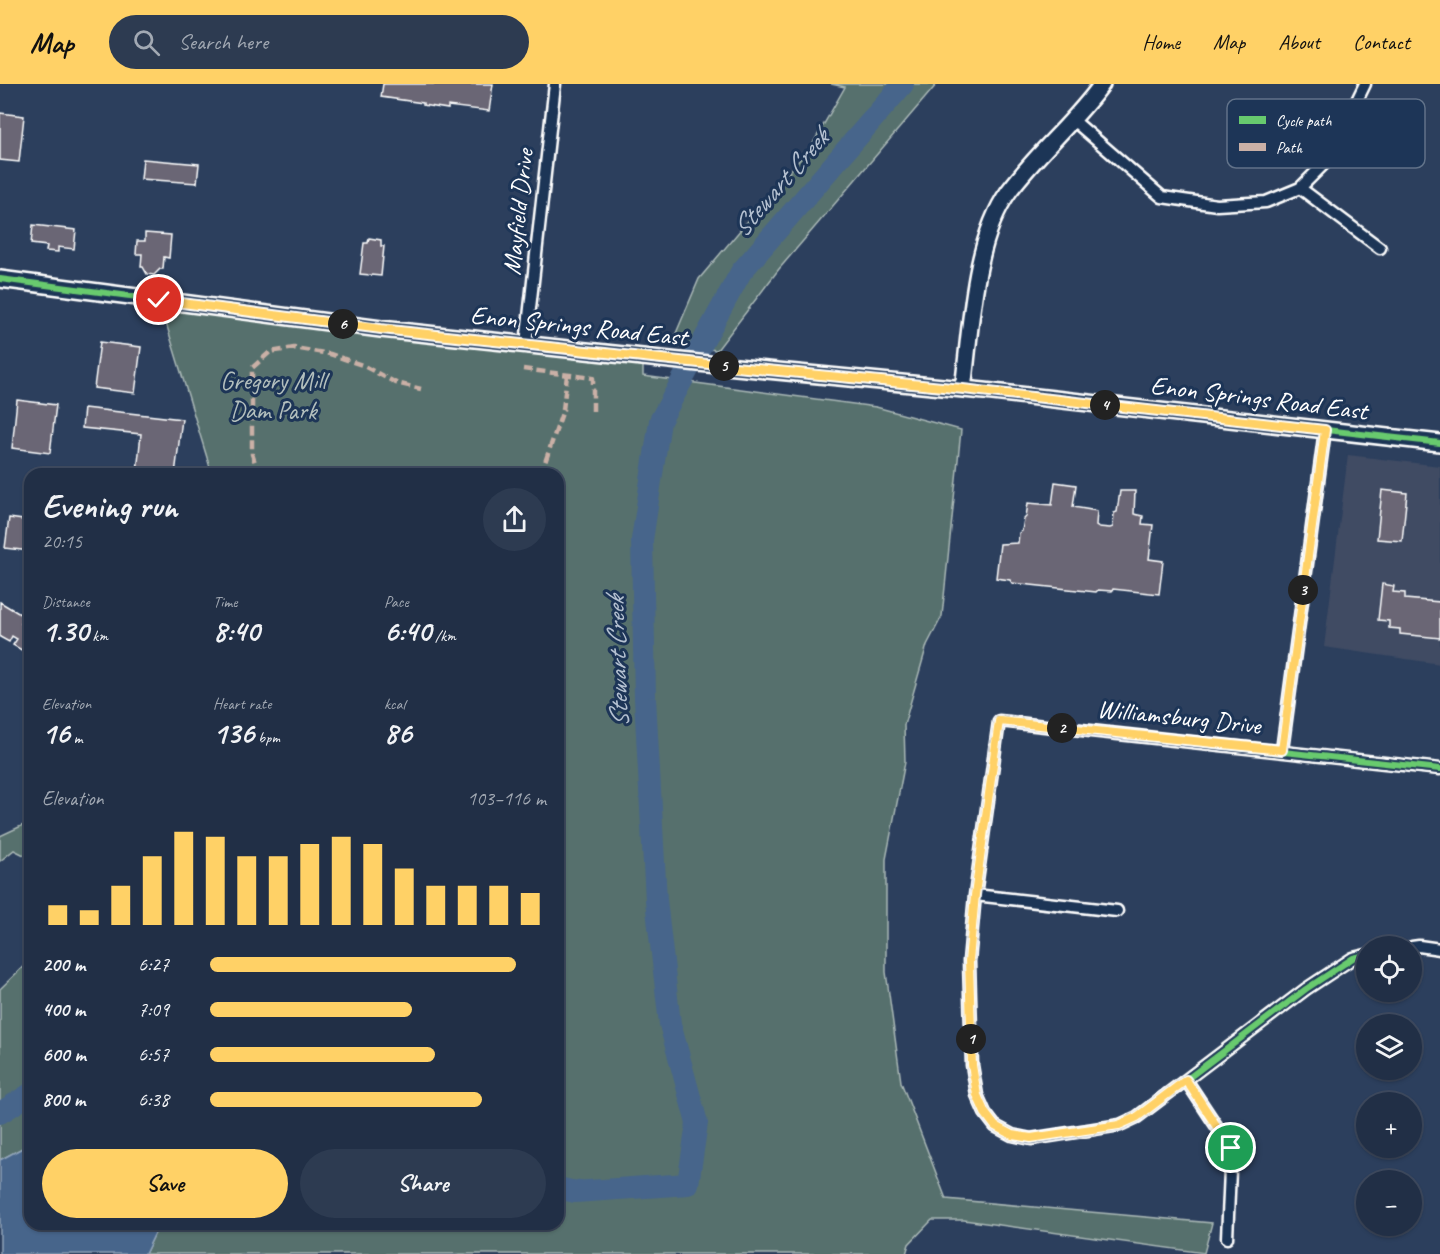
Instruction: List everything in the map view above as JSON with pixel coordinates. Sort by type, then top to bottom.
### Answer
[{"type":"street","name":"Mayfield Drive","points":[[526,344],[555,84]]},
{"type":"street","points":[[963,389],[976,282],[985,238],[1008,192],[1102,84]]},
{"type":"street","points":[[1358,99],[1365,84]]},
{"type":"street","points":[[1072,119],[1162,197],[1217,205],[1266,202],[1300,188],[1320,168]]},
{"type":"street","points":[[1300,188],[1380,248]]},
{"type":"street","name":"Enon Springs Road East","points":[[0,279],[381,329],[963,389],[1440,443]]},
{"type":"street","points":[[1282,750],[1325,430]]},
{"type":"street","name":"Williamsburg Drive","points":[[1356,958],[1306,989],[1137,1117],[1119,1125],[1031,1138],[1012,1135],[995,1126],[985,1113],[977,1095],[972,1065],[969,961],[975,895],[999,721],[1440,769]]},
{"type":"street","points":[[975,895],[1118,911]]},
{"type":"street","points":[[1422,946],[1440,949]]},
{"type":"street","points":[[1186,1080],[1231,1148],[1227,1238]]},
{"type":"shaded area","points":[[1348,455],[1440,466],[1440,664],[1324,647]]},
{"type":"shaded area","points":[[24,1147],[24,1230],[158,1230],[145,1254],[0,1254],[0,1160]]},
{"type":"green space","points":[[831,84],[937,84],[779,269],[717,350],[671,345],[699,279],[812,145],[845,87]]},
{"type":"green space","name":"Gregory Mill Dam Park","points":[[159,300],[643,357],[643,376],[876,407],[961,430],[942,616],[927,645],[904,725],[905,762],[886,859],[886,972],[901,1082],[946,1199],[1212,1223],[1204,1253],[964,1220],[932,1220],[909,1244],[906,1254],[145,1254],[158,1230],[564,1230],[564,468],[210,468]]},
{"type":"green space","points":[[24,825],[24,855],[14,850],[0,861],[0,836]]},
{"type":"green space","points":[[24,966],[24,1147],[0,1160],[0,989]]},
{"type":"building","points":[[383,84],[493,84],[489,111],[448,106],[448,109],[381,97]]},
{"type":"building","points":[[0,113],[24,116],[19,162],[0,160]]},
{"type":"building","points":[[143,159],[199,164],[197,183],[141,179]]},
{"type":"building","points":[[33,225],[76,230],[74,249],[58,247],[58,252],[46,251],[47,246],[31,244]]},
{"type":"building","points":[[145,233],[171,235],[169,258],[164,257],[163,269],[154,275],[147,274],[141,267],[142,254],[136,254],[137,241],[145,241]]},
{"type":"building","points":[[369,238],[381,240],[381,246],[384,246],[381,276],[360,274],[364,243],[368,243]]},
{"type":"building","points":[[100,342],[141,347],[135,393],[94,388]]},
{"type":"building","points":[[17,400],[56,405],[50,453],[12,448]]},
{"type":"building","points":[[84,408],[182,419],[176,468],[137,468],[141,434],[82,428]]},
{"type":"building","points":[[1055,482],[1076,485],[1073,507],[1097,511],[1096,525],[1099,527],[1113,527],[1120,491],[1135,491],[1134,514],[1143,516],[1142,524],[1153,525],[1149,559],[1163,561],[1159,594],[1113,589],[1096,592],[1012,583],[1010,580],[996,578],[1000,544],[1018,543],[1028,503],[1052,505]]},
{"type":"building","points":[[1382,490],[1407,493],[1402,541],[1377,539]]},
{"type":"building","points":[[9,518],[24,520],[24,550],[5,548]]},
{"type":"building","points":[[1382,584],[1394,586],[1393,592],[1405,593],[1405,599],[1440,602],[1440,638],[1400,634],[1400,629],[1389,628],[1389,621],[1378,620]]},
{"type":"building","points":[[0,602],[24,616],[21,623],[24,625],[24,651],[13,645],[17,639],[12,636],[9,642],[0,637]]},
{"type":"waterway","name":"Stewart Creek","points":[[564,1189],[575,1192],[688,1184],[697,1123],[670,1024],[656,900],[645,698],[642,540],[660,421],[741,272],[903,84]]},
{"type":"waterway","name":"Stewart Creek","points":[[0,1113],[24,1098]]},
{"type":"marked path","points":[[257,468],[252,454],[252,368],[270,352],[294,348],[330,354],[362,365],[396,383],[421,389]]},
{"type":"marked path","points":[[523,369],[593,378],[593,413]]},
{"type":"marked path","points":[[543,468],[563,410],[567,375]]},
{"type":"cycle path","points":[[0,279],[381,329],[984,391],[1440,443]]},
{"type":"cycle path","points":[[1356,957],[1306,989],[1137,1117],[1120,1125],[1031,1139],[1012,1135],[995,1126],[985,1113],[977,1095],[972,1065],[969,961],[975,895],[999,721],[1440,769]]},
{"type":"route","points":[[159,300],[381,329],[963,389],[1325,430],[1282,750],[999,721],[975,895],[969,961],[972,1065],[977,1095],[985,1113],[995,1126],[1012,1135],[1031,1138],[1119,1125],[1137,1117],[1186,1080],[1231,1148]]}]
